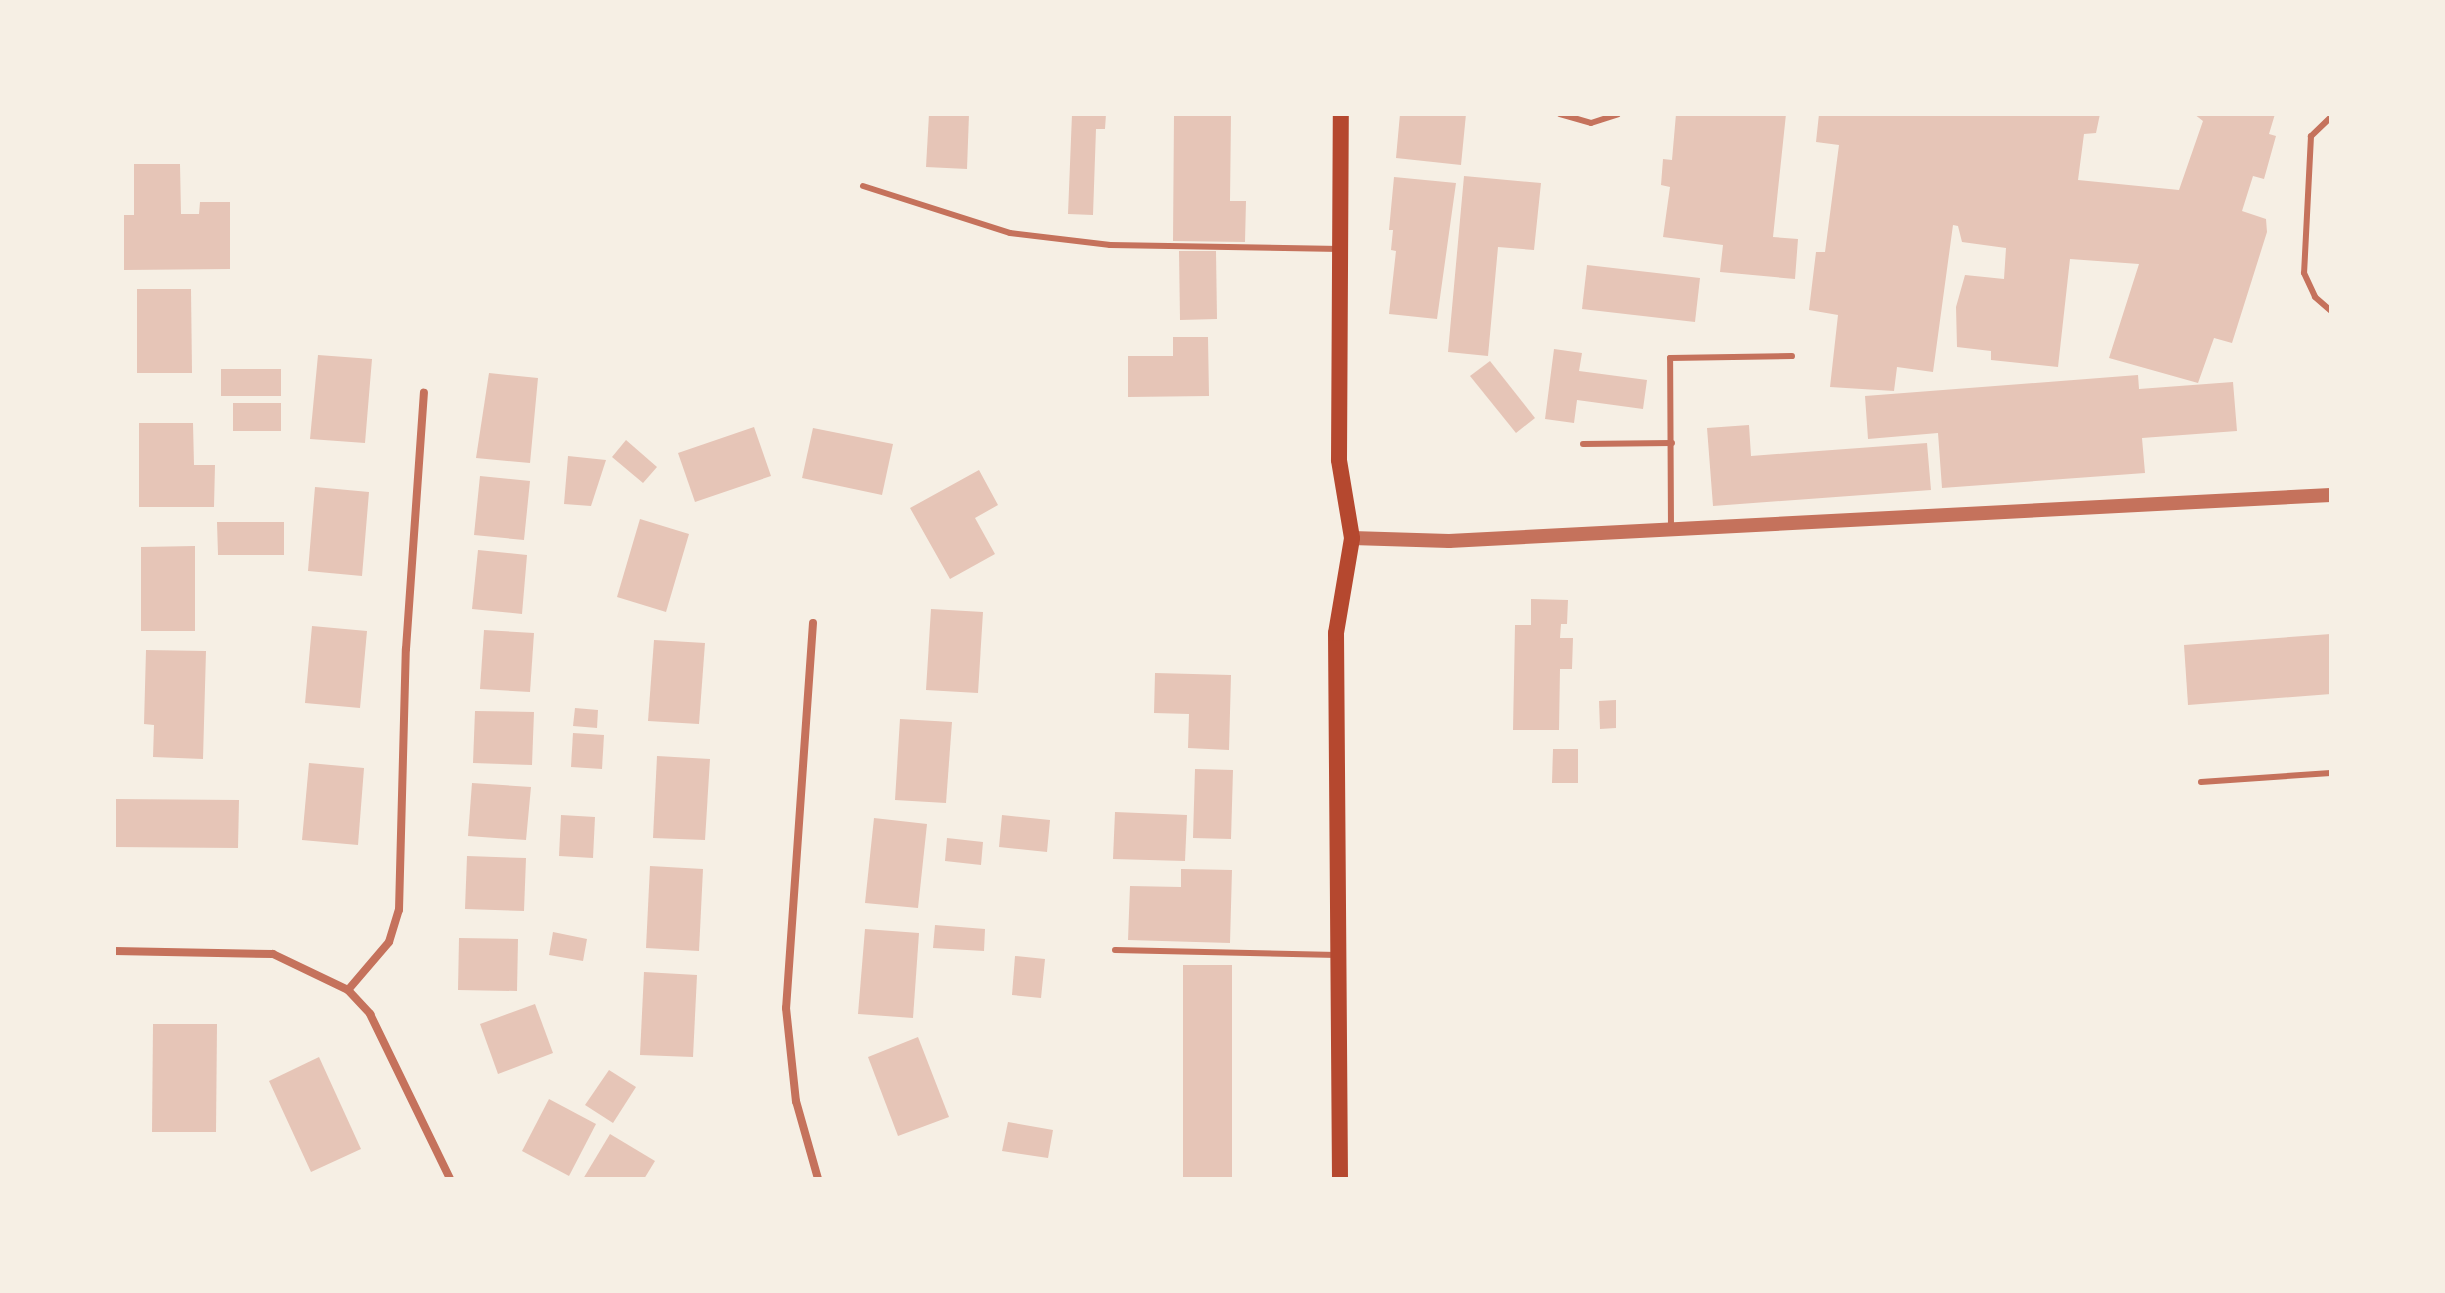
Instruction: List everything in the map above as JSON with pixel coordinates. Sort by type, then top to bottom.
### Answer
[{"type":"main road","points":[[1340,1179],[1336,633],[1352,538],[1339,460],[1341,114]]},
{"type":"street","points":[[348,990],[389,942],[399,910],[406,649],[424,393]]},
{"type":"street","points":[[1352,538],[1449,541],[2331,495]]},
{"type":"street","points":[[813,623],[786,1008],[796,1101],[818,1179]]},
{"type":"street","points":[[114,951],[273,954],[348,990],[375,1024],[450,1179]]},
{"type":"lane","points":[[1560,114],[1591,123],[1618,114]]},
{"type":"lane","points":[[2331,117],[2311,136],[2304,273],[2315,297],[2331,311]]},
{"type":"lane","points":[[863,186],[1010,233],[1110,245],[1340,249]]},
{"type":"lane","points":[[1671,529],[1670,358],[1792,356]]},
{"type":"lane","points":[[1583,444],[1672,443]]},
{"type":"lane","points":[[2201,782],[2331,773]]},
{"type":"lane","points":[[1115,950],[1337,955]]},
{"type":"building","points":[[929,114],[969,114],[967,169],[926,167]]},
{"type":"building","points":[[1072,114],[1106,114],[1105,129],[1096,129],[1093,215],[1068,214]]},
{"type":"building","points":[[1174,114],[1231,114],[1230,201],[1246,201],[1245,242],[1173,241]]},
{"type":"building","points":[[1400,114],[1466,114],[1461,165],[1396,158]]},
{"type":"building","points":[[1676,114],[1786,114],[1773,237],[1798,239],[1795,279],[1720,272],[1723,245],[1663,237],[1670,187],[1661,185],[1663,159],[1672,160]]},
{"type":"building","points":[[1819,114],[2100,114],[2096,133],[2084,134],[2078,180],[2179,190],[2203,121],[2194,114],[2275,114],[2269,134],[2276,136],[2264,179],[2253,176],[2242,211],[2266,219],[2267,232],[2232,343],[2214,338],[2198,383],[2109,358],[2139,264],[2070,259],[2058,367],[1991,360],[1991,351],[1957,347],[1956,307],[1965,275],[2004,279],[2006,248],[1962,242],[1958,226],[1953,225],[1933,372],[1897,367],[1894,391],[1830,387],[1838,315],[1809,310],[1816,252],[1825,252],[1839,145],[1816,142]]},
{"type":"building","points":[[134,164],[180,164],[181,214],[199,214],[200,202],[230,202],[230,269],[124,270],[124,215],[134,215]]},
{"type":"building","points":[[1464,176],[1541,183],[1534,250],[1498,247],[1488,356],[1448,352]]},
{"type":"building","points":[[1394,177],[1456,183],[1437,319],[1389,314],[1396,251],[1391,250],[1393,230],[1389,230]]},
{"type":"building","points":[[1179,251],[1216,251],[1217,319],[1180,320]]},
{"type":"building","points":[[1587,265],[1700,278],[1695,322],[1582,309]]},
{"type":"building","points":[[137,289],[191,289],[192,373],[137,373]]},
{"type":"building","points":[[1173,337],[1208,337],[1209,396],[1128,397],[1128,356],[1173,356]]},
{"type":"building","points":[[1554,349],[1582,353],[1579,371],[1647,380],[1643,409],[1577,400],[1574,423],[1545,419]]},
{"type":"building","points":[[318,355],[372,359],[365,443],[310,439]]},
{"type":"building","points":[[1490,361],[1535,418],[1516,433],[1470,376]]},
{"type":"building","points":[[221,369],[281,369],[281,396],[221,396]]},
{"type":"building","points":[[489,373],[538,378],[530,463],[476,458]]},
{"type":"building","points":[[2138,375],[2139,389],[2233,382],[2237,431],[2142,438],[2145,473],[1942,488],[1938,433],[1868,439],[1865,396]]},
{"type":"building","points":[[233,403],[281,403],[281,431],[233,431]]},
{"type":"building","points":[[139,423],[193,423],[194,465],[215,465],[214,507],[139,507]]},
{"type":"building","points":[[1749,425],[1751,456],[1927,443],[1931,490],[1713,506],[1707,428]]},
{"type":"building","points":[[754,427],[771,476],[695,502],[678,453]]},
{"type":"building","points":[[813,428],[893,444],[882,495],[802,478]]},
{"type":"building","points":[[626,440],[657,467],[643,483],[612,457]]},
{"type":"building","points":[[568,456],[606,460],[591,506],[564,504]]},
{"type":"building","points":[[979,470],[998,505],[975,518],[995,554],[950,579],[910,508]]},
{"type":"building","points":[[480,476],[530,481],[524,540],[474,535]]},
{"type":"building","points":[[315,487],[369,492],[362,576],[308,571]]},
{"type":"building","points":[[640,519],[689,534],[666,612],[617,597]]},
{"type":"building","points":[[217,522],[284,522],[284,555],[218,555]]},
{"type":"building","points":[[195,546],[195,631],[141,631],[141,547]]},
{"type":"building","points":[[478,550],[527,555],[522,614],[472,609]]},
{"type":"building","points":[[1531,599],[1568,600],[1567,624],[1561,624],[1560,638],[1573,638],[1572,669],[1560,669],[1559,730],[1513,730],[1515,625],[1531,625]]},
{"type":"building","points":[[931,609],[983,612],[978,693],[926,690]]},
{"type":"building","points":[[312,626],[367,631],[360,708],[305,703]]},
{"type":"building","points":[[484,630],[534,633],[530,692],[480,689]]},
{"type":"building","points":[[2331,634],[2331,694],[2188,705],[2184,645]]},
{"type":"building","points":[[654,640],[705,643],[699,724],[648,721]]},
{"type":"building","points":[[146,650],[206,651],[203,759],[153,757],[154,725],[144,724]]},
{"type":"building","points":[[1155,673],[1231,675],[1229,750],[1188,748],[1189,714],[1154,713]]},
{"type":"building","points":[[1616,700],[1616,728],[1600,729],[1599,701]]},
{"type":"building","points":[[575,708],[598,710],[597,728],[573,726]]},
{"type":"building","points":[[475,711],[534,712],[532,765],[473,763]]},
{"type":"building","points":[[900,719],[952,722],[946,803],[895,800]]},
{"type":"building","points":[[573,733],[604,735],[602,769],[571,767]]},
{"type":"building","points":[[1553,749],[1578,749],[1578,783],[1552,783]]},
{"type":"building","points":[[657,756],[710,759],[705,840],[653,838]]},
{"type":"building","points":[[309,763],[364,768],[358,845],[302,840]]},
{"type":"building","points":[[1195,769],[1233,770],[1231,839],[1193,838]]},
{"type":"building","points":[[472,783],[531,787],[526,840],[468,836]]},
{"type":"building","points":[[114,799],[239,800],[238,848],[114,847]]},
{"type":"building","points":[[1115,812],[1187,815],[1185,861],[1113,859]]},
{"type":"building","points":[[561,815],[595,817],[593,858],[559,856]]},
{"type":"building","points":[[1002,815],[1050,820],[1047,852],[999,847]]},
{"type":"building","points":[[874,818],[927,824],[918,908],[865,903]]},
{"type":"building","points":[[947,838],[983,842],[981,865],[945,861]]},
{"type":"building","points":[[467,856],[526,858],[524,911],[465,909]]},
{"type":"building","points":[[650,866],[703,869],[699,951],[646,948]]},
{"type":"building","points":[[1181,869],[1232,870],[1230,943],[1128,940],[1130,886],[1181,887]]},
{"type":"building","points":[[935,925],[985,929],[984,951],[933,948]]},
{"type":"building","points":[[865,929],[919,933],[913,1018],[858,1014]]},
{"type":"building","points":[[553,932],[587,939],[583,961],[549,955]]},
{"type":"building","points":[[459,938],[518,939],[517,991],[458,990]]},
{"type":"building","points":[[1015,956],[1045,959],[1041,998],[1012,995]]},
{"type":"building","points":[[1183,965],[1232,965],[1232,1179],[1183,1179]]},
{"type":"building","points":[[644,972],[697,975],[693,1057],[640,1055]]},
{"type":"building","points":[[535,1004],[553,1053],[498,1074],[480,1024]]},
{"type":"building","points":[[153,1024],[217,1024],[216,1132],[152,1132]]},
{"type":"building","points":[[918,1037],[949,1117],[898,1136],[868,1057]]},
{"type":"building","points":[[319,1057],[361,1149],[311,1172],[269,1081]]},
{"type":"building","points":[[609,1070],[636,1087],[613,1123],[585,1105]]},
{"type":"building","points":[[549,1099],[596,1124],[569,1176],[522,1151]]},
{"type":"building","points":[[1008,1122],[1053,1130],[1048,1158],[1002,1151]]},
{"type":"building","points":[[610,1134],[655,1161],[644,1179],[583,1179]]}]
